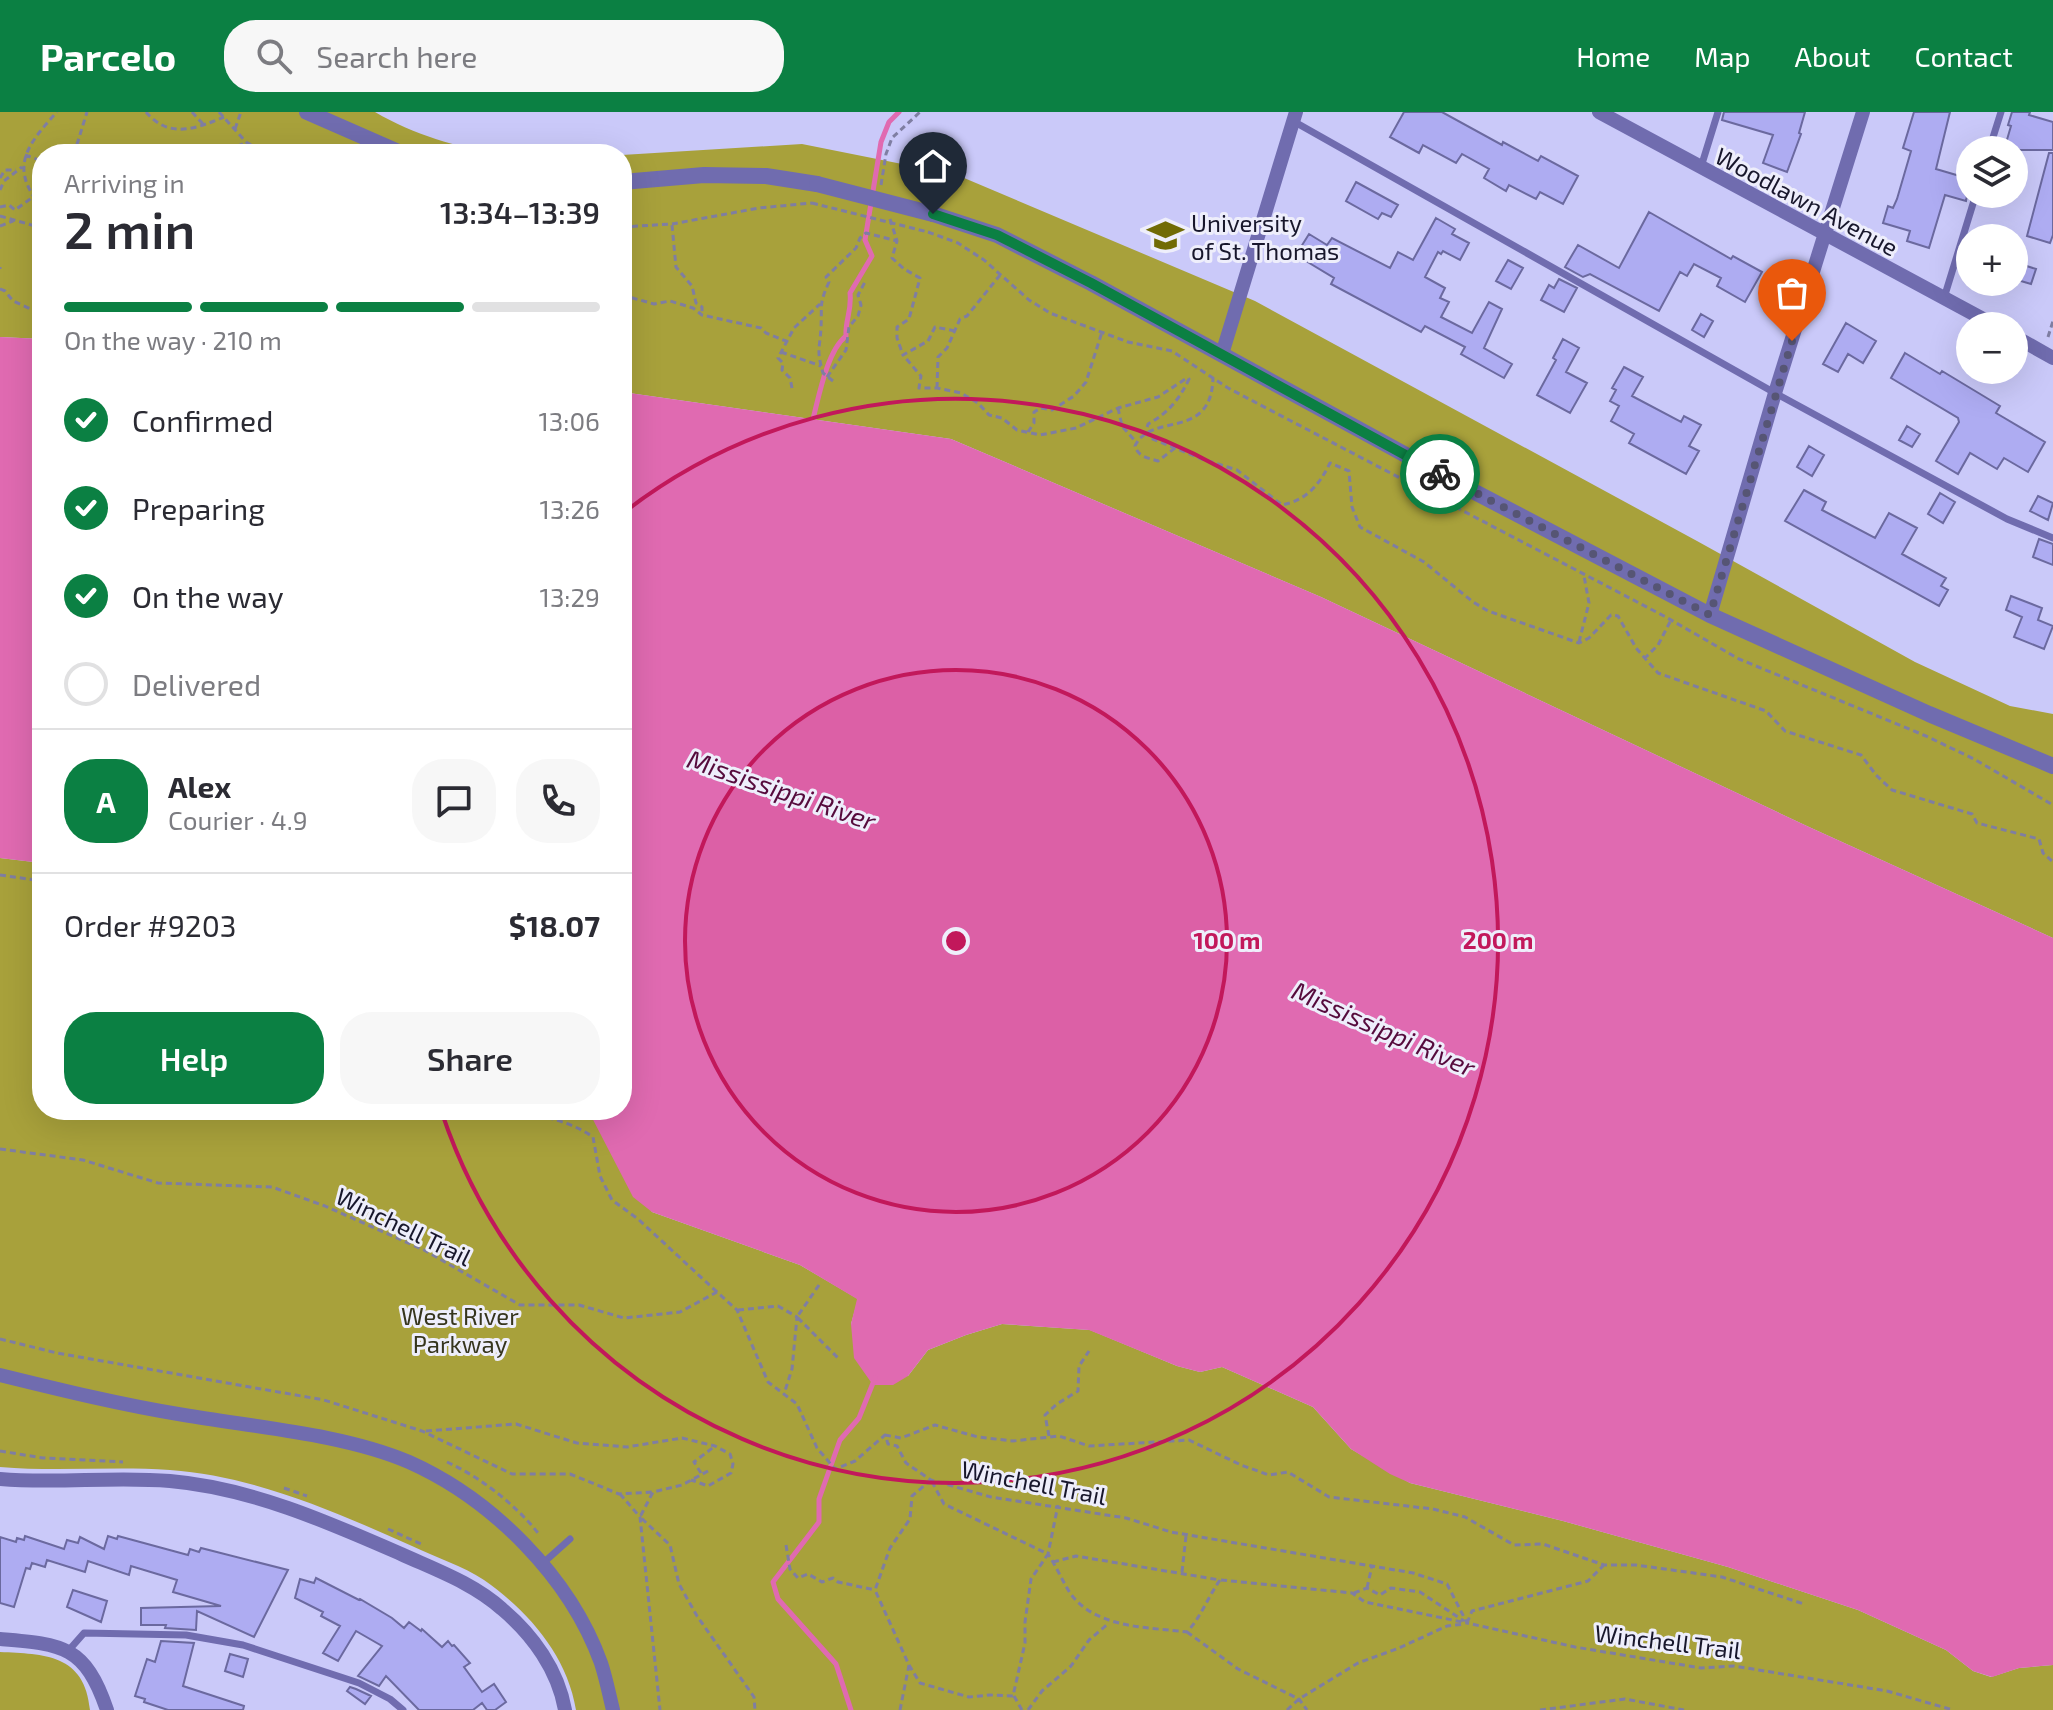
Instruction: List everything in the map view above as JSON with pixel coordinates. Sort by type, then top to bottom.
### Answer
[{"type":"street","points":[[307,112],[380,144]]},
{"type":"street","name":"Woodlawn Avenue","points":[[1599,112],[1970,312]]},
{"type":"street","points":[[1710,615],[1775,393],[1863,112]]},
{"type":"street","points":[[1222,354],[1295,116]]},
{"type":"street","points":[[632,181],[704,175],[766,176],[817,184],[933,214],[997,235],[1710,615],[2053,766]]},
{"type":"street","points":[[2028,344],[2053,358]]},
{"type":"street","points":[[0,1375],[151,1409],[356,1445],[408,1462],[479,1502],[533,1552],[563,1591],[595,1649],[613,1710]]},
{"type":"street","points":[[0,1479],[44,1483],[171,1481],[234,1493],[292,1509],[352,1532],[475,1588],[504,1610],[529,1636],[551,1666],[565,1710]]},
{"type":"street","points":[[0,1639],[44,1643],[69,1650],[91,1671],[107,1710]]},
{"type":"lane","points":[[1701,169],[1718,112]]},
{"type":"lane","points":[[1993,136],[2001,112]]},
{"type":"lane","points":[[1295,116],[1775,393],[2007,519],[2053,538]]},
{"type":"lane","points":[[1944,298],[1972,208]]},
{"type":"lane","points":[[542,1564],[570,1539]]},
{"type":"lane","points":[[69,1650],[84,1633],[186,1635],[243,1645],[359,1683],[390,1699],[403,1710]]},
{"type":"path","points":[[0,190],[4,181],[21,168],[38,132],[57,112]]},
{"type":"path","points":[[77,144],[87,112]]},
{"type":"path","points":[[146,112],[156,124],[179,131],[204,126],[224,117]]},
{"type":"path","points":[[192,112],[204,126]]},
{"type":"path","points":[[219,112],[250,144]]},
{"type":"path","points":[[235,129],[241,112]]},
{"type":"path","points":[[881,185],[892,138],[920,112]]},
{"type":"path","points":[[242,144],[246,142]]},
{"type":"path","points":[[25,155],[32,157]]},
{"type":"path","points":[[0,178],[5,170],[21,168]]},
{"type":"path","points":[[21,168],[32,195]]},
{"type":"path","points":[[0,207],[9,205],[15,210],[32,198]]},
{"type":"path","points":[[632,226],[672,224],[759,208],[812,203],[928,232],[958,243],[1050,313],[1128,342],[1172,351],[1228,388],[1671,620],[1739,659],[1831,695],[1974,759],[2053,805]]},
{"type":"path","points":[[889,213],[897,241],[892,258],[920,278],[909,319],[897,327],[903,355],[921,376],[919,388],[961,393],[978,403],[989,415],[1002,418],[1017,430],[1040,435],[1076,428],[1118,408],[1158,397],[1187,378],[1180,398],[1164,415],[1148,424],[1146,432],[1150,438],[1237,470],[1282,505],[1296,502],[1321,483],[1330,463],[1349,471],[1352,507],[1360,527],[1424,562],[1488,611],[1579,643],[1589,638],[1611,615],[1618,616],[1644,659],[1658,673],[1766,711],[1785,731],[1861,755],[1892,790],[1972,814],[1977,823],[2039,839],[2043,853],[2053,862]]},
{"type":"path","points":[[0,216],[32,226]]},
{"type":"path","points":[[0,226],[13,221]]},
{"type":"path","points":[[672,224],[676,267],[692,286],[696,303],[702,307],[702,315]]},
{"type":"path","points":[[792,388],[790,378],[782,370],[783,363],[778,358],[794,328],[820,304],[829,282],[826,277],[856,248],[866,233],[897,241]]},
{"type":"path","points":[[937,388],[938,357],[947,348],[960,319],[967,316],[1000,275]]},
{"type":"path","points":[[827,377],[846,350],[849,327],[858,316],[861,305],[858,295],[866,280]]},
{"type":"path","points":[[0,289],[13,301],[32,310]]},
{"type":"path","points":[[632,298],[654,304],[670,301],[693,308],[702,315],[761,328],[786,341]]},
{"type":"path","points":[[820,304],[822,324],[817,347],[821,366],[833,381]]},
{"type":"path","points":[[2047,340],[2053,321]]},
{"type":"path","points":[[903,355],[928,341],[935,327],[955,331]]},
{"type":"path","points":[[1028,432],[1034,423],[1034,412],[1041,408],[1052,410],[1074,396],[1086,382],[1102,332]]},
{"type":"path","points":[[781,352],[821,366]]},
{"type":"path","points":[[1136,442],[1146,432],[1194,420],[1206,405],[1213,377]]},
{"type":"path","points":[[1228,388],[1231,381]]},
{"type":"path","points":[[1118,408],[1122,426],[1136,442],[1136,452],[1158,461],[1175,448]]},
{"type":"path","points":[[1579,643],[1589,603],[1584,576]]},
{"type":"path","points":[[1644,659],[1658,645],[1671,620]]},
{"type":"path","points":[[0,875],[32,880]]},
{"type":"path","points":[[554,1120],[593,1137],[600,1176],[612,1200],[638,1219],[737,1310],[768,1382],[797,1404],[817,1448],[835,1469],[855,1461],[885,1435],[901,1438],[935,1425],[978,1437],[1013,1441],[1059,1436],[1089,1446],[1189,1440],[1269,1475],[1288,1472],[1329,1497],[1433,1509],[1465,1517],[1514,1545],[1543,1544],[1604,1565],[1636,1565],[1722,1577],[1804,1604]]},
{"type":"path","name":"Winchell Trail","points":[[0,1149],[83,1160],[158,1183],[272,1187],[325,1206],[424,1250],[520,1305],[579,1305],[624,1318],[680,1312],[717,1292]]},
{"type":"path","points":[[784,1394],[792,1369],[797,1317],[819,1285]]},
{"type":"path","points":[[737,1310],[778,1306],[797,1317],[839,1359]]},
{"type":"path","points":[[0,1339],[57,1353],[324,1400],[422,1431],[512,1474],[570,1474],[619,1494],[670,1545],[679,1584],[697,1616],[754,1697],[755,1710]]},
{"type":"path","points":[[1049,1436],[1045,1415],[1078,1391],[1079,1366],[1089,1351]]},
{"type":"path","points":[[422,1431],[516,1424],[577,1443],[627,1447],[682,1438],[715,1446],[730,1454],[733,1464],[731,1473],[708,1486],[691,1480]]},
{"type":"path","name":"Winchell Trail","points":[[885,1435],[888,1444],[897,1446],[906,1463],[931,1480],[991,1497],[1058,1505],[1126,1518],[1186,1535],[1413,1573],[1447,1584],[1467,1623],[1591,1650],[1701,1668],[1734,1666],[1887,1691],[1953,1710]]},
{"type":"path","points":[[701,1474],[694,1462],[715,1446]]},
{"type":"path","points":[[619,1494],[653,1492],[682,1485],[708,1471]]},
{"type":"path","points":[[1013,1696],[969,1697],[920,1683],[875,1590],[890,1548],[910,1519],[912,1496],[931,1480],[944,1504],[1048,1554],[1072,1595],[1092,1613],[1110,1622],[1187,1632],[1238,1669],[1299,1699],[1307,1710]]},
{"type":"path","points":[[653,1492],[640,1517],[660,1710]]},
{"type":"path","points":[[1013,1696],[1025,1643],[1031,1579],[1048,1554],[1058,1505]]},
{"type":"path","points":[[1182,1572],[1186,1535]]},
{"type":"path","points":[[786,1545],[790,1569],[798,1578],[808,1574],[822,1582],[833,1578],[838,1582],[875,1590]]},
{"type":"path","points":[[1053,1562],[1076,1556],[1220,1580],[1352,1593],[1367,1588],[1380,1595],[1391,1588],[1420,1592],[1467,1623]]},
{"type":"path","points":[[1467,1623],[1472,1611],[1588,1581],[1604,1565]]},
{"type":"path","points":[[1367,1588],[1372,1566]]},
{"type":"path","points":[[1187,1632],[1199,1620],[1208,1596],[1220,1580]]},
{"type":"path","points":[[1352,1593],[1365,1602],[1467,1623]]},
{"type":"path","points":[[1013,1696],[1025,1710],[1071,1666],[1089,1640],[1110,1622]]},
{"type":"path","points":[[1287,1710],[1299,1699],[1358,1663],[1447,1626],[1467,1623]]},
{"type":"path","points":[[900,1710],[909,1665]]},
{"type":"path","points":[[1540,1710],[1625,1699],[1684,1710]]},
{"type":"green space","points":[[0,112],[375,112],[405,127],[454,144],[32,144],[32,339],[0,337]]},
{"type":"green space","points":[[802,144],[957,175],[1255,301],[1915,662],[2010,706],[2053,714],[2053,938],[1809,827],[1321,597],[951,439],[632,393],[632,154]]},
{"type":"green space","name":"West River Parkway","points":[[0,858],[32,862],[32,1120],[594,1120],[652,1212],[800,1265],[858,1299],[851,1324],[908,1376],[928,1350],[1002,1324],[1090,1330],[1177,1366],[1200,1372],[1222,1367],[1313,1407],[1351,1449],[1410,1483],[1728,1567],[1858,1610],[1946,1650],[1973,1671],[1991,1677],[2019,1668],[2053,1665],[2053,1710],[576,1710],[555,1653],[530,1620],[500,1592],[467,1570],[354,1521],[263,1488],[201,1474],[149,1469],[0,1467]]},
{"type":"green space","points":[[0,1652],[46,1656],[71,1668],[87,1692],[90,1710],[0,1710]]},
{"type":"water","points":[[0,337],[32,339],[32,862],[0,858]]},
{"type":"water","name":"Mississippi River","points":[[632,393],[951,439],[1321,597],[1809,827],[2053,938],[2053,1665],[2019,1668],[1992,1677],[1973,1671],[1946,1650],[1858,1610],[1728,1567],[1410,1483],[1351,1449],[1313,1407],[1222,1367],[1200,1372],[1177,1366],[1089,1330],[1002,1324],[928,1350],[908,1376],[893,1385],[873,1385],[854,1358],[851,1324],[857,1299],[800,1265],[652,1212],[633,1197],[593,1120],[632,1120]]},
{"type":"building","points":[[1404,112],[1442,112],[1502,145],[1503,142],[1538,161],[1541,156],[1578,176],[1563,204],[1540,192],[1536,199],[1509,185],[1506,191],[1484,178],[1489,169],[1462,154],[1456,163],[1423,145],[1419,153],[1390,137]]},
{"type":"building","points":[[1724,112],[1805,112],[1801,134],[1787,172],[1763,163],[1773,135],[1722,120]]},
{"type":"building","points":[[1914,112],[1950,112],[1936,169],[1956,175],[1956,198],[1945,195],[1929,248],[1907,241],[1910,231],[1883,223],[1888,206],[1893,208],[1897,199],[1911,151],[1903,148]]},
{"type":"building","points":[[2012,112],[2030,112],[2029,115],[2053,122],[2053,150],[2028,150],[2028,136],[2008,136],[2011,126],[2008,125]]},
{"type":"building","points":[[2049,153],[2053,153],[2053,235],[2050,243],[2028,236]]},
{"type":"building","points":[[1356,182],[1398,205],[1391,217],[1382,213],[1378,219],[1346,201]]},
{"type":"building","points":[[1649,212],[1731,259],[1733,256],[1762,272],[1745,302],[1717,286],[1721,278],[1694,264],[1687,276],[1680,272],[1659,311],[1590,274],[1583,277],[1565,267],[1578,245],[1619,268]]},
{"type":"building","points":[[1436,218],[1455,229],[1452,234],[1469,243],[1460,260],[1443,251],[1441,254],[1438,252],[1425,277],[1445,288],[1440,298],[1449,302],[1441,317],[1472,333],[1489,302],[1502,309],[1484,348],[1512,364],[1504,378],[1461,354],[1465,347],[1425,326],[1421,332],[1331,284],[1334,278],[1296,255],[1309,234],[1327,245],[1332,238],[1390,268],[1398,252],[1413,260]]},
{"type":"building","points":[[1508,260],[1523,268],[1511,289],[1496,281]]},
{"type":"building","points":[[2028,266],[2036,269],[2031,284],[2028,283]]},
{"type":"building","points":[[1559,279],[1577,288],[1564,312],[1541,300],[1549,285],[1554,288]]},
{"type":"building","points":[[1701,314],[1713,321],[1704,337],[1692,330]]},
{"type":"building","points":[[1846,323],[1876,341],[1863,363],[1848,354],[1838,372],[1823,364]]},
{"type":"building","points":[[1563,339],[1579,348],[1566,372],[1587,383],[1570,413],[1537,395],[1556,360],[1553,358]]},
{"type":"building","points":[[1905,353],[2000,406],[1996,413],[2045,442],[2028,472],[2004,458],[1997,469],[1970,453],[1958,474],[1936,461],[1959,422],[1958,418],[1891,378]]},
{"type":"building","points":[[1624,367],[1643,377],[1632,396],[1681,422],[1684,416],[1701,425],[1689,446],[1699,451],[1686,474],[1629,443],[1634,434],[1611,421],[1619,406],[1610,401],[1616,390],[1612,388]]},
{"type":"building","points":[[1907,426],[1920,434],[1912,447],[1899,440]]},
{"type":"building","points":[[1809,446],[1824,455],[1812,476],[1797,467]]},
{"type":"building","points":[[1804,490],[1826,502],[1822,510],[1875,538],[1889,513],[1917,528],[1902,554],[1946,578],[1941,586],[1948,590],[1939,606],[1785,521]]},
{"type":"building","points":[[1940,493],[1955,502],[1943,523],[1928,514]]},
{"type":"building","points":[[2038,496],[2053,503],[2048,520],[2030,511]]},
{"type":"building","points":[[2039,539],[2053,544],[2053,565],[2033,557]]},
{"type":"building","points":[[2011,596],[2042,608],[2038,620],[2053,626],[2044,649],[2014,637],[2022,617],[2006,610]]},
{"type":"building","points":[[25,1536],[64,1549],[67,1540],[78,1543],[80,1537],[104,1549],[108,1536],[117,1539],[118,1536],[188,1555],[190,1549],[199,1552],[201,1548],[288,1570],[254,1637],[197,1611],[196,1630],[141,1625],[141,1608],[221,1606],[173,1592],[177,1580],[131,1566],[129,1575],[88,1561],[85,1572],[47,1560],[45,1567],[32,1563],[30,1569],[26,1568],[14,1607],[0,1603],[0,1537],[16,1542],[17,1538],[24,1540]]},
{"type":"building","points":[[316,1578],[360,1599],[404,1628],[409,1622],[422,1629],[442,1647],[448,1641],[470,1663],[464,1667],[482,1692],[494,1684],[506,1702],[495,1710],[487,1710],[482,1703],[473,1710],[419,1710],[386,1676],[379,1686],[358,1676],[382,1646],[356,1631],[338,1661],[323,1653],[340,1626],[321,1616],[323,1612],[295,1598],[300,1579],[314,1583]]},
{"type":"building","points":[[73,1590],[107,1601],[101,1622],[67,1607]]},
{"type":"building","points":[[161,1641],[194,1643],[183,1686],[244,1706],[243,1710],[168,1710],[135,1696],[147,1659],[155,1662]]},
{"type":"building","points":[[230,1654],[248,1659],[243,1677],[225,1671]]},
{"type":"building","points":[[350,1687],[371,1696],[365,1704],[347,1691]]},
{"type":"waterway","points":[[813,419],[829,363],[846,336],[850,293],[872,256],[865,240],[881,142],[889,122],[899,112]]},
{"type":"waterway","points":[[851,1710],[836,1664],[778,1599],[773,1582],[819,1522],[819,1499],[840,1440],[859,1418],[875,1378]]},
{"type":"way so far","points":[[1440,474],[1710,615],[1792,341]]},
{"type":"place","name":"University of St. Thomas","points":[[1165,236]]},
{"type":"route","points":[[933,214],[997,235],[1091,283],[1440,474]]}]
